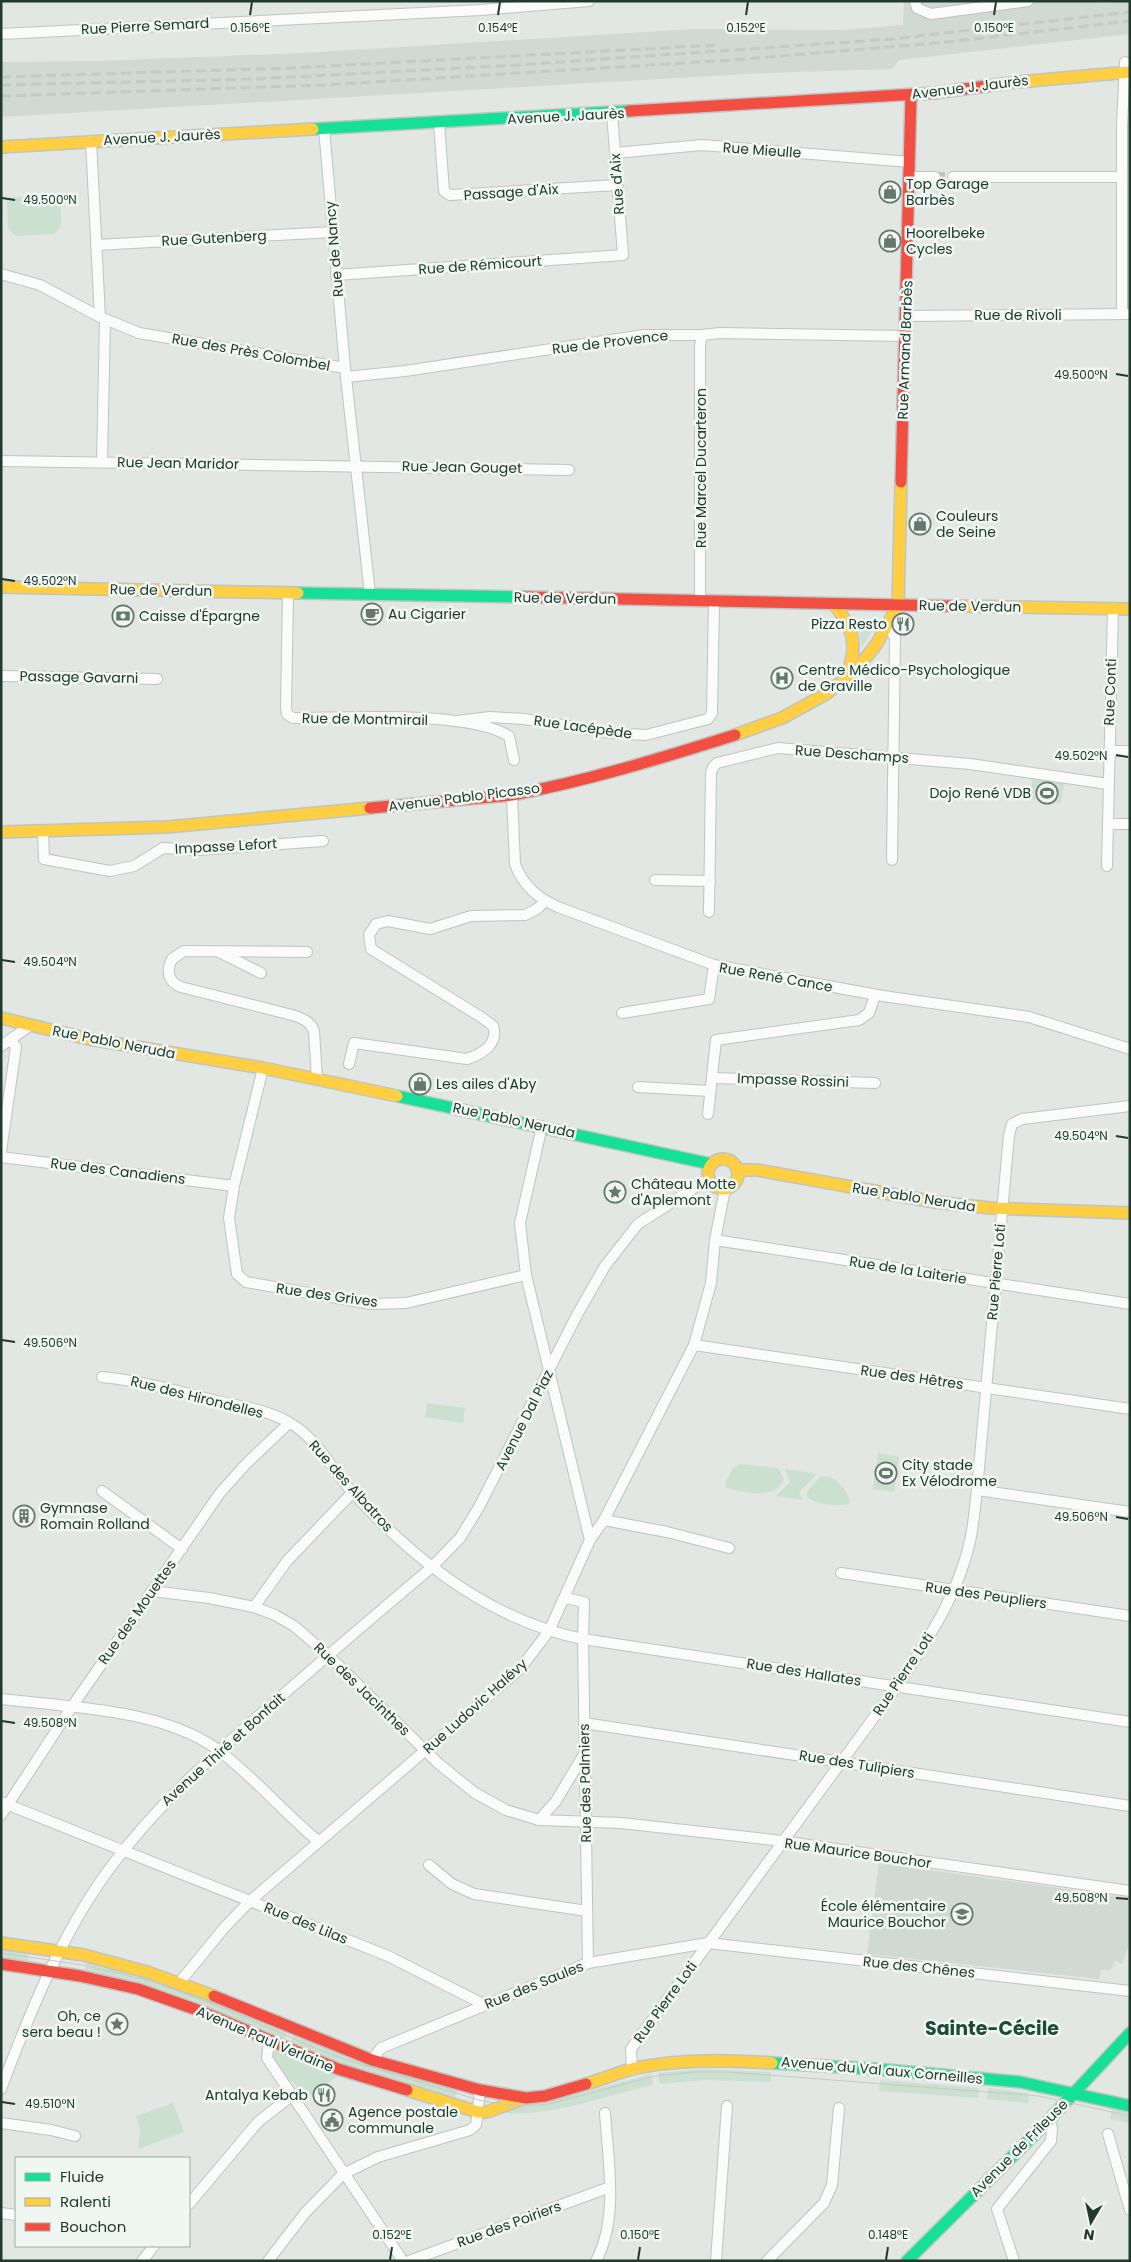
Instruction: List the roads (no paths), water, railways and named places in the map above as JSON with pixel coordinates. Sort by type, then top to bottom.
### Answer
[{"type":"street","name":"Rue Pierre Semard","points":[[1,34],[481,10],[588,1]]},
{"type":"street","points":[[915,1],[917,8],[931,14],[1028,1]]},
{"type":"street","points":[[1126,314],[1122,177],[1127,67]]},
{"type":"street","name":"Avenue J. Jaurès","points":[[1,146],[439,123],[911,95],[1127,67]]},
{"type":"street","name":"Rue Armand Barbès","points":[[898,605],[911,95]]},
{"type":"street","name":"Rue d'Aix","points":[[612,113],[623,255]]},
{"type":"street","name":"Passage d'Aix","points":[[439,123],[444,191],[450,195],[618,185]]},
{"type":"street","name":"Rue de Nancy","points":[[324,129],[346,373]]},
{"type":"street","points":[[91,141],[102,318],[102,462]]},
{"type":"street","name":"Rue Mieulle","points":[[615,153],[702,145],[910,162]]},
{"type":"street","points":[[909,177],[935,177]]},
{"type":"street","points":[[953,177],[1122,177]]},
{"type":"street","name":"Rue Gutenberg","points":[[96,245],[333,232]]},
{"type":"street","name":"Rue de Rémicourt","points":[[336,274],[623,255]]},
{"type":"street","name":"Rue des Près Colombel","points":[[1,274],[40,285],[102,318],[139,333],[346,373],[370,594]]},
{"type":"street","name":"Rue de Rivoli","points":[[906,316],[1126,314]]},
{"type":"street","name":"Rue de Provence","points":[[346,373],[405,371],[644,335],[702,335],[720,333],[905,336]]},
{"type":"street","name":"Rue Marcel Ducarteron","points":[[700,601],[702,418],[700,345],[702,335]]},
{"type":"street","name":"Rue Jean Maridor","points":[[1,461],[355,465]]},
{"type":"street","name":"Rue Jean Gouget","points":[[355,465],[569,470]]},
{"type":"street","name":"Rue de Verdun","points":[[1,587],[714,602],[1130,608]]},
{"type":"street","name":"Rue de Montmirail","points":[[288,593],[287,714],[293,718],[382,718],[456,721],[502,732],[509,736],[514,760]]},
{"type":"street","name":"Rue Lacépède","points":[[456,721],[490,717],[524,719],[612,733],[646,735],[708,720],[712,712],[714,602]]},
{"type":"street","points":[[834,604],[848,621],[853,630],[855,641],[854,659],[847,678]]},
{"type":"street","name":"Avenue Pablo Picasso","points":[[1,832],[167,827],[512,795],[615,771],[775,722],[817,700],[847,678],[865,659],[887,626],[898,605]]},
{"type":"street","name":"Rue Conti","points":[[1107,866],[1113,608]]},
{"type":"street","points":[[887,626],[895,637],[892,860]]},
{"type":"street","name":"Passage Gavarni","points":[[1,676],[157,679]]},
{"type":"street","name":"Rue Deschamps","points":[[709,912],[711,773],[717,763],[778,748],[894,756],[1007,768],[1108,784]]},
{"type":"street","points":[[1109,751],[1130,751]]},
{"type":"street","name":"Rue René Cance","points":[[512,795],[515,864],[528,888],[545,901],[714,965],[875,995],[1029,1017],[1130,1049]]},
{"type":"street","points":[[1108,824],[1130,824]]},
{"type":"street","name":"Impasse Lefort","points":[[43,831],[44,859],[103,872],[134,866],[163,848],[199,850],[323,841]]},
{"type":"street","points":[[655,880],[710,881]]},
{"type":"street","points":[[349,1064],[354,1043],[467,1059],[484,1052],[494,1040],[493,1026],[371,949],[368,940],[371,930],[376,924],[388,921],[430,929],[471,916],[525,916],[537,909],[545,901]]},
{"type":"street","points":[[307,952],[184,951],[175,955],[168,968],[171,981],[181,987],[292,1015],[308,1022],[312,1025],[314,1031],[317,1079]]},
{"type":"street","points":[[217,951],[261,973]]},
{"type":"street","points":[[622,1013],[709,999],[714,965]]},
{"type":"street","points":[[708,1114],[716,1040],[859,1020],[869,1013],[875,995]]},
{"type":"street","name":"Rue Pablo Neruda","points":[[1,1018],[126,1046],[263,1068],[317,1079],[542,1126],[711,1164]]},
{"type":"street","points":[[6,1043],[31,1025]]},
{"type":"street","points":[[1,1151],[16,1047],[6,1043]]},
{"type":"street","points":[[234,1186],[263,1068]]},
{"type":"street","name":"Impasse Rossini","points":[[712,1078],[875,1083]]},
{"type":"street","points":[[638,1087],[710,1091]]},
{"type":"street","points":[[1002,1208],[1009,1134],[1012,1124],[1022,1119],[1130,1106]]},
{"type":"street","points":[[542,1126],[520,1223],[526,1275],[590,1540]]},
{"type":"street","name":"Rue des Canadiens","points":[[1,1157],[234,1186]]},
{"type":"street","points":[[724,1159],[732,1162],[737,1170],[736,1180],[732,1186],[725,1189],[713,1185],[708,1178],[711,1164],[724,1159]]},
{"type":"street","name":"Rue Pablo Neruda","points":[[737,1170],[758,1170],[934,1202],[1002,1208],[1130,1213]]},
{"type":"street","name":"Avenue Dal Piaz","points":[[328,1655],[432,1567],[460,1538],[479,1507],[578,1313],[605,1266],[638,1224],[708,1178]]},
{"type":"street","name":"Rue des Grives","points":[[234,1186],[229,1218],[237,1274],[246,1282],[371,1304],[406,1303],[526,1275]]},
{"type":"street","name":"Rue Ludovic Halévy","points":[[179,1983],[224,1928],[250,1901],[520,1669],[549,1631],[590,1540],[604,1520],[694,1345],[710,1283],[715,1240],[725,1189]]},
{"type":"street","name":"Rue Pierre Loti","points":[[632,2070],[631,2049],[925,1645],[953,1591],[971,1536],[977,1490],[1002,1208]]},
{"type":"street","name":"Rue de la Laiterie","points":[[715,1240],[1130,1304]]},
{"type":"street","name":"Rue des Hêtres","points":[[694,1345],[1130,1409]]},
{"type":"street","name":"Rue des Hirondelles","points":[[102,1376],[131,1380],[243,1407],[289,1422]]},
{"type":"street","name":"Rue des Albatros","points":[[289,1422],[310,1440],[353,1492],[385,1526],[432,1567],[464,1590],[505,1612],[549,1631],[568,1636]]},
{"type":"street","name":"Rue des Mouettes","points":[[1,1815],[4,1803],[220,1493],[244,1465],[289,1422]]},
{"type":"street","points":[[977,1490],[1130,1512]]},
{"type":"street","points":[[102,1492],[182,1549]]},
{"type":"street","points":[[254,1607],[286,1562],[353,1492]]},
{"type":"street","points":[[604,1520],[667,1532],[729,1548]]},
{"type":"street","name":"Rue des Peupliers","points":[[841,1573],[1130,1616]]},
{"type":"street","name":"Rue des Jacinthes","points":[[152,1591],[209,1598],[254,1607],[294,1626],[328,1655],[426,1750],[475,1794],[506,1810],[539,1820],[586,1821]]},
{"type":"street","name":"Rue des Palmiers","points":[[565,1598],[584,1602],[584,1753],[588,1963]]},
{"type":"street","name":"Rue des Hallates","points":[[568,1636],[1130,1722]]},
{"type":"street","name":"Avenue Thiré et Bonfait","points":[[1,2089],[50,1971],[88,1900],[123,1850],[161,1805],[218,1750],[328,1655]]},
{"type":"street","points":[[1,1698],[142,1717],[183,1730],[218,1750],[318,1841]]},
{"type":"street","name":"Rue des Tulipiers","points":[[584,1723],[1130,1806]]},
{"type":"street","points":[[539,1820],[556,1801],[584,1753]]},
{"type":"street","name":"Rue des Lilas","points":[[4,1803],[388,1956],[485,2004]]},
{"type":"street","name":"Rue Maurice Bouchor","points":[[586,1821],[622,1823],[783,1842],[1130,1891]]},
{"type":"street","points":[[429,1865],[452,1884],[474,1894],[587,1911]]},
{"type":"street","name":"Avenue Paul Verlaine","points":[[1,1943],[84,1955],[179,1983],[372,2060],[480,2090],[526,2098]]},
{"type":"street","name":"Rue des Saules","points":[[372,2060],[381,2048],[588,1963],[708,1943]]},
{"type":"street","name":"Rue des Chênes","points":[[708,1943],[1130,1991]]},
{"type":"street","name":"Avenue Paul Verlaine","points":[[1,1964],[50,1971],[138,1989],[204,2012],[269,2041],[347,2072],[478,2112],[487,2112],[526,2098],[566,2091],[632,2070]]},
{"type":"street","name":"Avenue de Frileuse","points":[[906,2261],[1049,2120],[1130,2033]]},
{"type":"street","points":[[269,2041],[267,2058],[403,2261]]},
{"type":"street","name":"Avenue du Val aux Corneilles","points":[[632,2070],[681,2062],[730,2060],[776,2062],[984,2078],[1040,2085],[1130,2106]]},
{"type":"street","points":[[268,2261],[305,2213],[343,2174],[378,2157],[470,2130],[476,2125],[480,2090]]},
{"type":"street","points":[[190,2203],[258,2122],[291,2096]]},
{"type":"street","points":[[716,2261],[727,2106]]},
{"type":"street","points":[[766,2261],[824,2203],[832,2185],[839,2108]]},
{"type":"street","points":[[596,2261],[608,2226],[610,2187],[605,2113]]},
{"type":"street","points":[[1014,2261],[997,2209],[1051,2141],[1052,2128],[1049,2120]]},
{"type":"street","points":[[1,2123],[51,2130],[75,2136]]},
{"type":"street","points":[[1108,2134],[1130,2210]]},
{"type":"street","name":"Rue des Poiriers","points":[[409,2261],[610,2187]]},
{"type":"street","points":[[1,2213],[15,2215]]},
{"type":"street","points":[[142,2261],[153,2247]]},
{"type":"tunnel","points":[[935,177],[953,177]]},
{"type":"tram line","points":[[1,1953],[83,1965],[154,1982],[228,2010],[317,2049],[350,2061],[479,2100],[505,2105],[545,2105],[655,2076],[694,2072],[729,2072],[1039,2096],[1130,2116]]},
{"type":"railway","points":[[1,85],[254,79],[518,65],[892,39],[1130,12]]},
{"type":"railway","points":[[1,96],[323,85],[733,60],[947,42],[1130,21]]},
{"type":"railway","points":[[1,77],[291,68],[718,45]]},
{"type":"place","name":"Top Garage Barbès","points":[[890,192]]},
{"type":"place","name":"Hoorelbeke Cycles","points":[[890,241]]},
{"type":"place","name":"Couleurs de Seine","points":[[920,524]]},
{"type":"place","name":"Au Cigarier","points":[[372,614]]},
{"type":"place","name":"Caisse d'Épargne","points":[[123,616]]},
{"type":"place","name":"Pizza Resto","points":[[903,624]]},
{"type":"place","name":"Centre Médico-Psychologique de Graville","points":[[782,678]]},
{"type":"place","name":"Dojo René VDB","points":[[1047,793]]},
{"type":"place","name":"Les ailes d'Aby","points":[[420,1084]]},
{"type":"place","name":"Château Motte d'Aplemont","points":[[615,1192]]},
{"type":"place","name":"City stade Ex Vélodrome","points":[[886,1473]]},
{"type":"place","name":"Gymnase Romain Rolland","points":[[24,1516]]},
{"type":"place","name":"École élémentaire Maurice Bouchor","points":[[962,1914]]},
{"type":"place","name":"Oh, ce sera beau !","points":[[117,2024]]},
{"type":"place","name":"Antalya Kebab","points":[[324,2095]]},
{"type":"place","name":"Agence postale communale","points":[[332,2120]]},
{"type":"district","name":"Sainte-Cécile","points":[[992,2028]]}]
